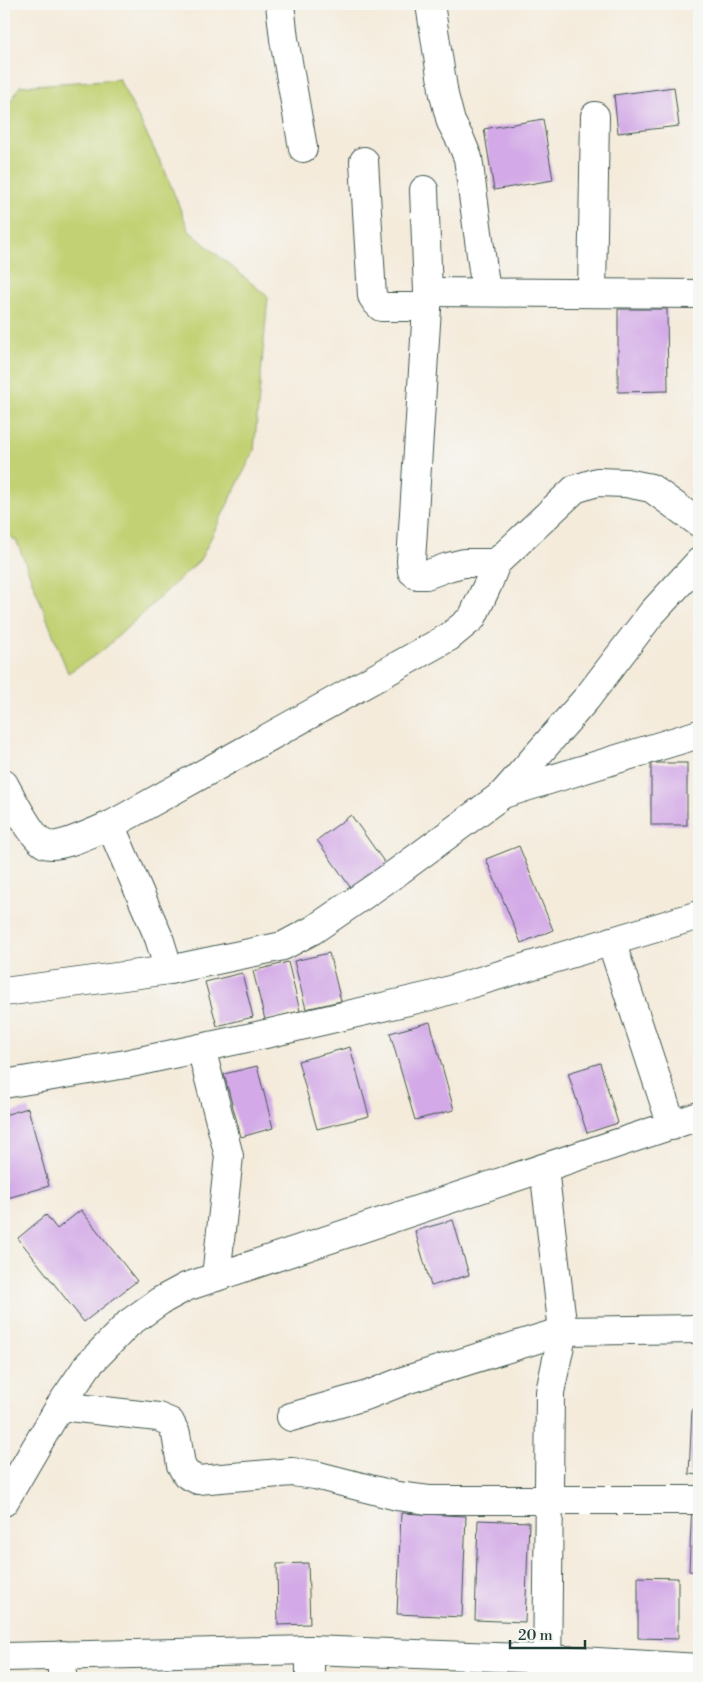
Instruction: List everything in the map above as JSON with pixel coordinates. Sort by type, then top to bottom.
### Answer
[{"type":"street","points":[[280,4],[284,39],[303,148]]},
{"type":"street","points":[[430,4],[451,122],[468,158],[486,292]]},
{"type":"street","points":[[592,293],[595,116]]},
{"type":"street","points":[[364,161],[372,296],[381,307],[486,292],[699,294]]},
{"type":"street","points":[[424,190],[427,299],[420,433],[410,562],[412,570],[417,575],[426,575],[464,563],[496,563]]},
{"type":"street","points":[[4,784],[36,837],[45,844],[57,845],[111,825],[449,637],[472,618],[496,563],[575,489],[597,482],[626,483],[651,488],[699,523]]},
{"type":"street","points":[[4,992],[169,970],[283,946],[313,930],[503,794],[587,698],[652,613],[699,562]]},
{"type":"street","points":[[503,794],[699,734]]},
{"type":"street","points":[[111,825],[159,938],[169,970]]},
{"type":"street","points":[[4,1084],[126,1064],[430,996],[699,915]]},
{"type":"street","points":[[611,941],[672,1126]]},
{"type":"street","points":[[201,1048],[229,1156],[216,1277]]},
{"type":"street","points":[[4,1502],[60,1406],[88,1365],[129,1322],[160,1301],[186,1287],[699,1116]]},
{"type":"street","points":[[544,1168],[564,1331],[550,1392],[547,1668]]},
{"type":"street","points":[[291,1417],[368,1395],[406,1380],[564,1331],[699,1329]]},
{"type":"street","points":[[60,1406],[158,1417],[170,1422],[176,1434],[181,1465],[186,1474],[198,1480],[292,1472],[315,1475],[397,1496],[429,1500],[699,1500]]},
{"type":"street","points":[[310,1650],[310,1678]]},
{"type":"street","points":[[4,1657],[62,1667],[310,1650],[547,1668],[699,1668]]},
{"type":"green space","points":[[119,79],[165,171],[189,231],[268,297],[254,451],[200,560],[102,651],[68,673],[17,542],[4,530],[4,113],[20,86]]},
{"type":"building","points":[[674,87],[679,126],[618,133],[614,95]]},
{"type":"building","points":[[543,119],[553,180],[494,190],[484,129]]},
{"type":"building","points":[[618,309],[667,309],[668,391],[618,392]]},
{"type":"building","points":[[651,763],[687,763],[687,825],[651,825]]},
{"type":"building","points":[[351,815],[387,866],[353,891],[317,840]]},
{"type":"building","points":[[519,846],[553,930],[521,943],[486,859]]},
{"type":"building","points":[[329,953],[341,1001],[306,1009],[294,961]]},
{"type":"building","points":[[288,962],[300,1011],[265,1020],[253,971]]},
{"type":"building","points":[[242,973],[253,1017],[217,1026],[205,982]]},
{"type":"building","points":[[430,1022],[454,1110],[415,1120],[390,1033]]},
{"type":"building","points":[[350,1047],[369,1116],[317,1129],[298,1061]]},
{"type":"building","points":[[600,1063],[618,1123],[587,1133],[568,1073]]},
{"type":"building","points":[[257,1066],[273,1128],[241,1137],[224,1074]]},
{"type":"building","points":[[28,1108],[49,1186],[4,1199],[4,1115]]},
{"type":"building","points":[[81,1210],[137,1281],[84,1322],[18,1238],[46,1215],[57,1229]]},
{"type":"building","points":[[453,1220],[469,1275],[431,1286],[415,1231]]},
{"type":"building","points":[[692,1409],[699,1410],[699,1475],[689,1474]]},
{"type":"building","points":[[692,1502],[699,1502],[699,1572],[689,1571]]},
{"type":"building","points":[[401,1513],[466,1516],[462,1617],[397,1614]]},
{"type":"building","points":[[478,1520],[529,1522],[525,1622],[475,1620]]},
{"type":"building","points":[[308,1563],[310,1624],[278,1625],[277,1564]]},
{"type":"building","points":[[638,1577],[678,1578],[678,1639],[638,1638]]}]
